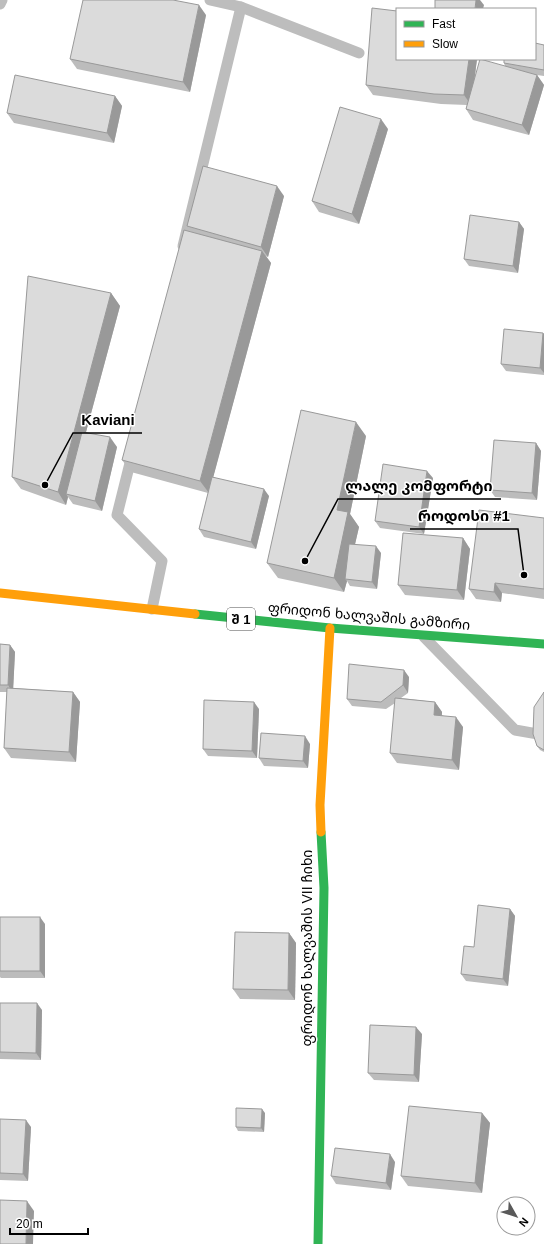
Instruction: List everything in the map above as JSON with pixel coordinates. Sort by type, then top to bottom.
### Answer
[{"type":"main road","name":"ფრიდონ ხალვაშის გამზირი","points":[[0,593],[330,628],[544,644]]},
{"type":"main road","name":"ფრიდონ ხალვაშის VII ჩიხი","points":[[318,1244],[324,888],[320,805],[330,628]]},
{"type":"lane","points":[[0,4],[2,0]]},
{"type":"lane","points":[[210,0],[241,7],[359,52]]},
{"type":"lane","points":[[181,253],[241,7]]},
{"type":"lane","points":[[134,446],[117,515],[162,561],[152,610]]},
{"type":"lane","points":[[422,635],[516,730],[544,735]]},
{"type":"building","points":[[83,0],[173,0],[199,5],[183,82],[70,59]]},
{"type":"building","points":[[435,0],[476,0],[475,8],[435,8]]},
{"type":"building","points":[[372,8],[396,11],[396,60],[469,60],[464,95],[434,94],[366,85]]},
{"type":"building","points":[[536,43],[544,45],[544,70],[504,63],[504,60],[536,60]]},
{"type":"building","points":[[480,60],[537,75],[522,125],[466,109]]},
{"type":"building","points":[[15,75],[115,96],[107,133],[7,113]]},
{"type":"building","points":[[340,107],[381,119],[352,214],[312,201]]},
{"type":"building","points":[[203,166],[277,186],[261,247],[187,226]]},
{"type":"building","points":[[470,215],[519,222],[513,266],[464,259]]},
{"type":"building","points":[[184,230],[262,251],[200,481],[122,460]]},
{"type":"building","points":[[28,276],[111,293],[58,492],[12,477]]},
{"type":"building","points":[[504,329],[543,333],[540,368],[501,364]]},
{"type":"building","points":[[301,410],[356,422],[337,510],[348,512],[334,578],[267,563]]},
{"type":"building","points":[[82,432],[110,437],[95,501],[66,494]]},
{"type":"building","points":[[494,440],[536,443],[532,493],[490,490]]},
{"type":"building","points":[[383,464],[427,471],[419,527],[375,521]]},
{"type":"building","points":[[212,477],[264,489],[251,542],[199,529]]},
{"type":"building","points":[[479,510],[544,518],[544,589],[495,583],[494,592],[469,589]]},
{"type":"building","points":[[403,533],[463,538],[457,590],[398,585]]},
{"type":"building","points":[[349,544],[376,546],[372,582],[345,579]]},
{"type":"building","points":[[0,644],[10,645],[8,685],[0,685]]},
{"type":"building","points":[[349,664],[404,670],[403,685],[381,702],[347,699]]},
{"type":"building","points":[[7,688],[73,692],[69,752],[4,748]]},
{"type":"building","points":[[544,692],[544,750],[537,746],[533,734],[534,707]]},
{"type":"building","points":[[395,698],[435,702],[434,715],[456,717],[452,760],[390,753]]},
{"type":"building","points":[[204,700],[254,702],[252,751],[203,749]]},
{"type":"building","points":[[261,733],[305,736],[303,761],[259,758]]},
{"type":"building","points":[[478,905],[510,909],[503,979],[461,974],[464,946],[474,947]]},
{"type":"building","points":[[0,917],[40,917],[40,971],[0,971]]},
{"type":"building","points":[[235,932],[289,933],[288,990],[233,989]]},
{"type":"building","points":[[0,1003],[37,1003],[36,1053],[0,1052]]},
{"type":"building","points":[[370,1025],[416,1027],[414,1075],[368,1073]]},
{"type":"building","points":[[409,1106],[482,1113],[475,1183],[401,1176]]},
{"type":"building","points":[[236,1108],[262,1109],[261,1128],[236,1127]]},
{"type":"building","points":[[0,1119],[26,1120],[23,1174],[0,1173]]},
{"type":"building","points":[[335,1148],[390,1154],[386,1183],[331,1176]]},
{"type":"building","points":[[0,1200],[27,1201],[26,1244],[0,1244]]},
{"type":"traffic: fast","points":[[195,614],[330,628],[544,644]]},
{"type":"traffic: fast","points":[[318,1244],[324,888],[321,832]]},
{"type":"traffic: slow","points":[[0,593],[195,614]]},
{"type":"traffic: slow","points":[[321,832],[320,805],[330,628]]},
{"type":"place","name":"Kaviani","points":[[45,485]]},
{"type":"place","name":"ლალე კომფორტი","points":[[305,561]]},
{"type":"place","name":"როდოსი #1","points":[[524,575]]}]
